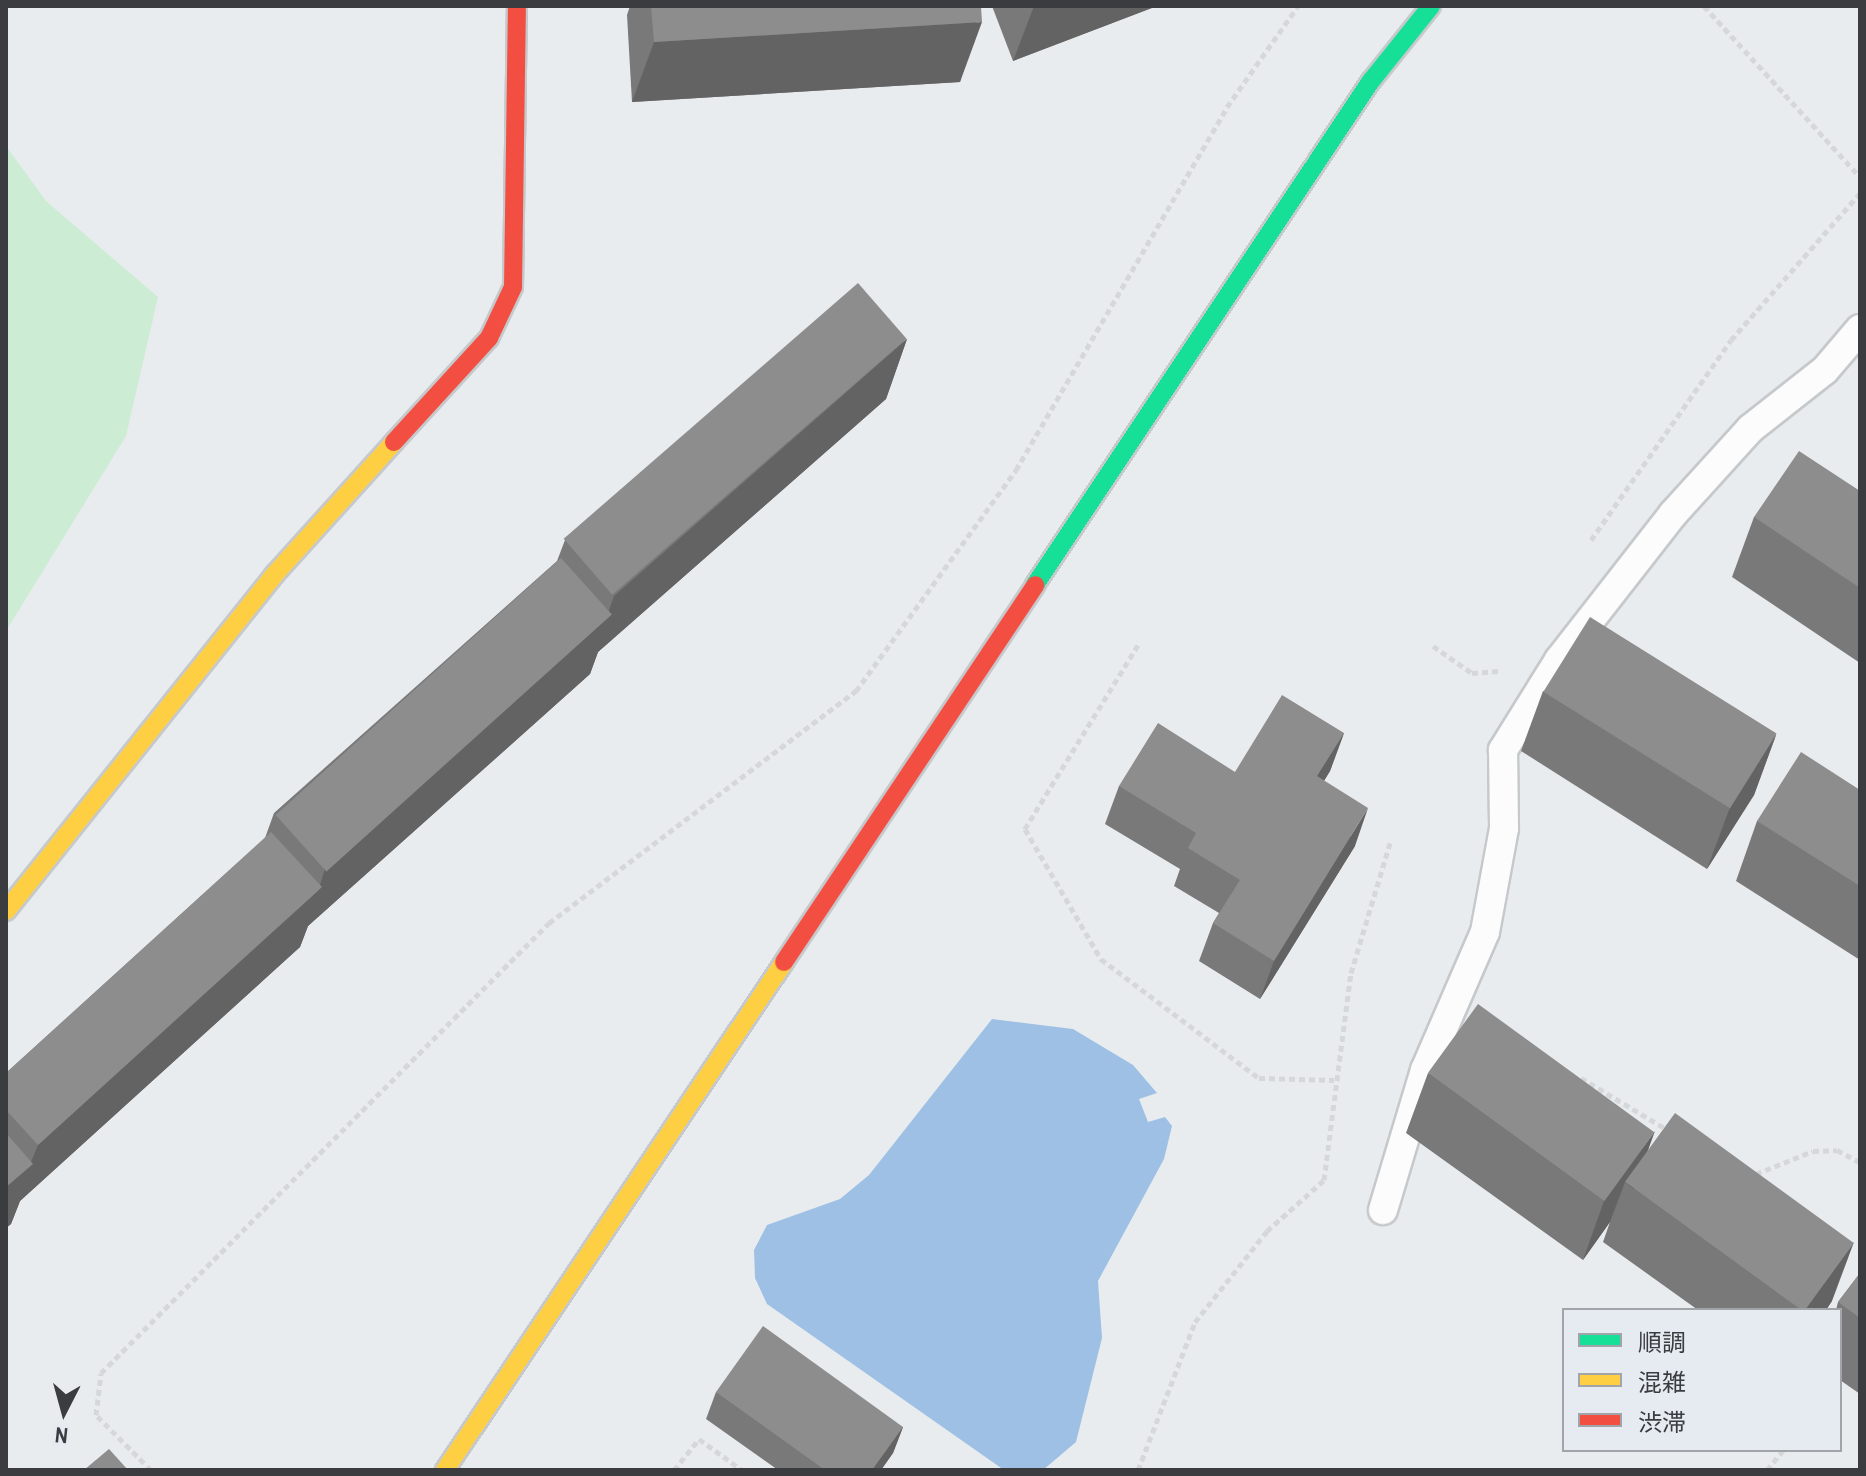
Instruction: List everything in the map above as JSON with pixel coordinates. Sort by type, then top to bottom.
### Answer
[{"type":"street","points":[[6,911],[274,575],[489,338],[513,287],[517,6]]},
{"type":"street","points":[[445,1470],[1371,81],[1431,6]]},
{"type":"lane","points":[[1383,1210],[1425,1070],[1485,932],[1504,828],[1503,750],[1559,660],[1673,514],[1750,429],[1825,370],[1860,329]]},
{"type":"path","points":[[151,1470],[96,1415],[101,1373],[549,923],[856,691],[1016,470],[1227,107],[1298,6]]},
{"type":"path","points":[[1704,6],[1860,177]]},
{"type":"path","points":[[1583,553],[1731,340],[1860,193]]},
{"type":"path","points":[[1138,645],[1025,829],[1101,959],[1259,1078],[1334,1080]]},
{"type":"path","points":[[1433,646],[1472,673],[1505,670]]},
{"type":"path","points":[[1138,1470],[1195,1322],[1267,1231],[1324,1180],[1334,1080],[1351,973],[1390,843]]},
{"type":"path","points":[[1568,1071],[1680,1138]]},
{"type":"path","points":[[1749,1177],[1813,1151],[1837,1150],[1860,1162]]},
{"type":"path","points":[[674,1470],[699,1439],[742,1470]]},
{"type":"path","points":[[1767,1470],[1781,1452]]},
{"type":"green space","points":[[6,146],[46,201],[158,297],[126,436],[6,631]]},
{"type":"water","points":[[992,1019],[1073,1029],[1133,1065],[1157,1093],[1139,1099],[1148,1122],[1165,1117],[1172,1126],[1164,1159],[1098,1281],[1102,1338],[1076,1442],[1043,1470],[1004,1470],[767,1304],[755,1278],[754,1250],[767,1225],[840,1199],[869,1175]]},
{"type":"building","points":[[651,6],[981,6],[982,22],[654,42]]},
{"type":"building","points":[[858,283],[907,339],[612,595],[564,539]]},
{"type":"building","points":[[1799,451],[1860,491],[1860,588],[1754,517]]},
{"type":"building","points":[[561,558],[612,614],[326,871],[276,815]]},
{"type":"building","points":[[1590,617],[1777,734],[1730,808],[1543,692]]},
{"type":"building","points":[[1282,695],[1344,733],[1317,776],[1368,808],[1274,961],[1213,923],[1240,880],[1188,848],[1196,833],[1119,786],[1158,723],[1235,772]]},
{"type":"building","points":[[1801,752],[1860,790],[1860,886],[1757,821]]},
{"type":"building","points":[[271,832],[322,887],[38,1145],[6,1110],[6,1073]]},
{"type":"building","points":[[1478,1004],[1654,1132],[1604,1201],[1428,1073]]},
{"type":"building","points":[[1675,1113],[1854,1243],[1806,1308],[1799,1308],[1625,1182]]},
{"type":"building","points":[[6,1133],[33,1164],[6,1187]]},
{"type":"building","points":[[1860,1273],[1860,1318],[1838,1302]]},
{"type":"building","points":[[763,1326],[903,1427],[872,1470],[825,1470],[716,1392]]},
{"type":"building","points":[[109,1449],[128,1470],[84,1470]]},
{"type":"traffic: fast","points":[[1035,585],[1371,81],[1431,6]]},
{"type":"traffic: slow","points":[[6,911],[274,575],[394,442]]},
{"type":"traffic: slow","points":[[445,1470],[784,962]]},
{"type":"traffic: jam","points":[[394,442],[489,338],[513,287],[517,6]]},
{"type":"traffic: jam","points":[[784,962],[1035,585]]}]
